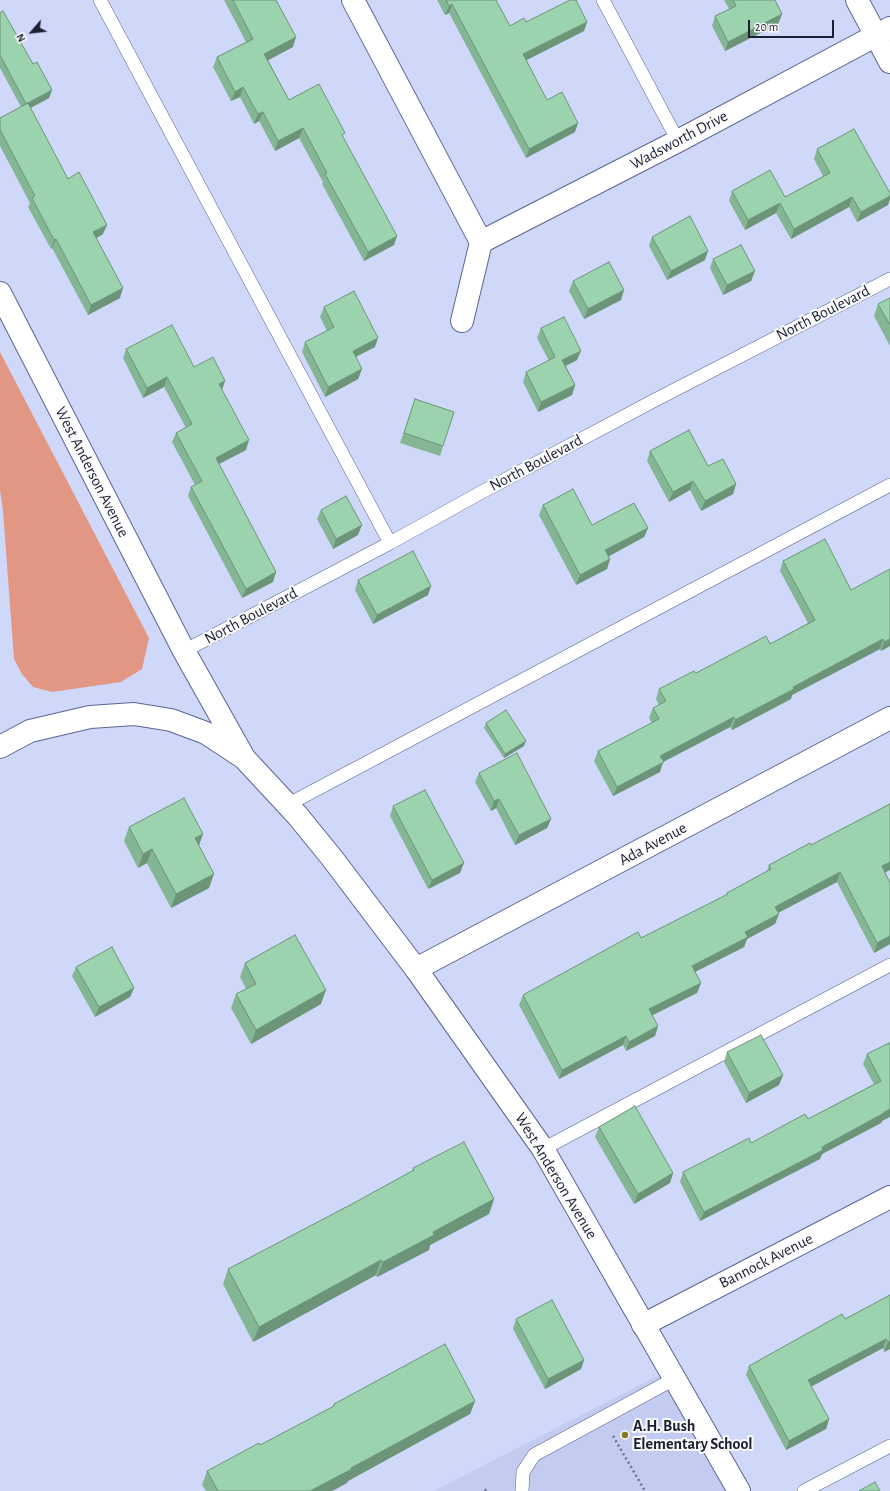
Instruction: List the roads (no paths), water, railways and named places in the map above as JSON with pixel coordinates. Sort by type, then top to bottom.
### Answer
[{"type":"street","points":[[353,0],[481,242],[462,321]]},
{"type":"street","points":[[857,0],[883,32],[890,62]]},
{"type":"street","name":"Wadsworth Drive","points":[[481,242],[678,141],[883,32]]},
{"type":"street","name":"West Anderson Avenue","points":[[0,293],[184,651],[244,758]]},
{"type":"street","points":[[0,747],[30,731],[90,718],[134,714],[171,720],[206,733],[244,758],[287,805]]},
{"type":"street","name":"Ada Avenue","points":[[416,969],[890,718]]},
{"type":"street","name":"West Anderson Avenue","points":[[287,805],[332,858],[416,969],[543,1149],[739,1491]]},
{"type":"street","name":"Bannock Avenue","points":[[643,1325],[890,1197]]},
{"type":"lane","points":[[100,0],[390,543]]},
{"type":"lane","points":[[603,0],[678,141]]},
{"type":"lane","name":"North Boulevard","points":[[184,651],[390,543],[657,398],[890,279]]},
{"type":"lane","points":[[287,805],[890,485]]},
{"type":"lane","points":[[543,1149],[890,965]]},
{"type":"lane","points":[[522,1491],[524,1472],[534,1455],[674,1379]]},
{"type":"lane","points":[[804,1491],[890,1446]]},
{"type":"place","name":"A.H. Bush Elementary School","points":[[625,1435]]}]
